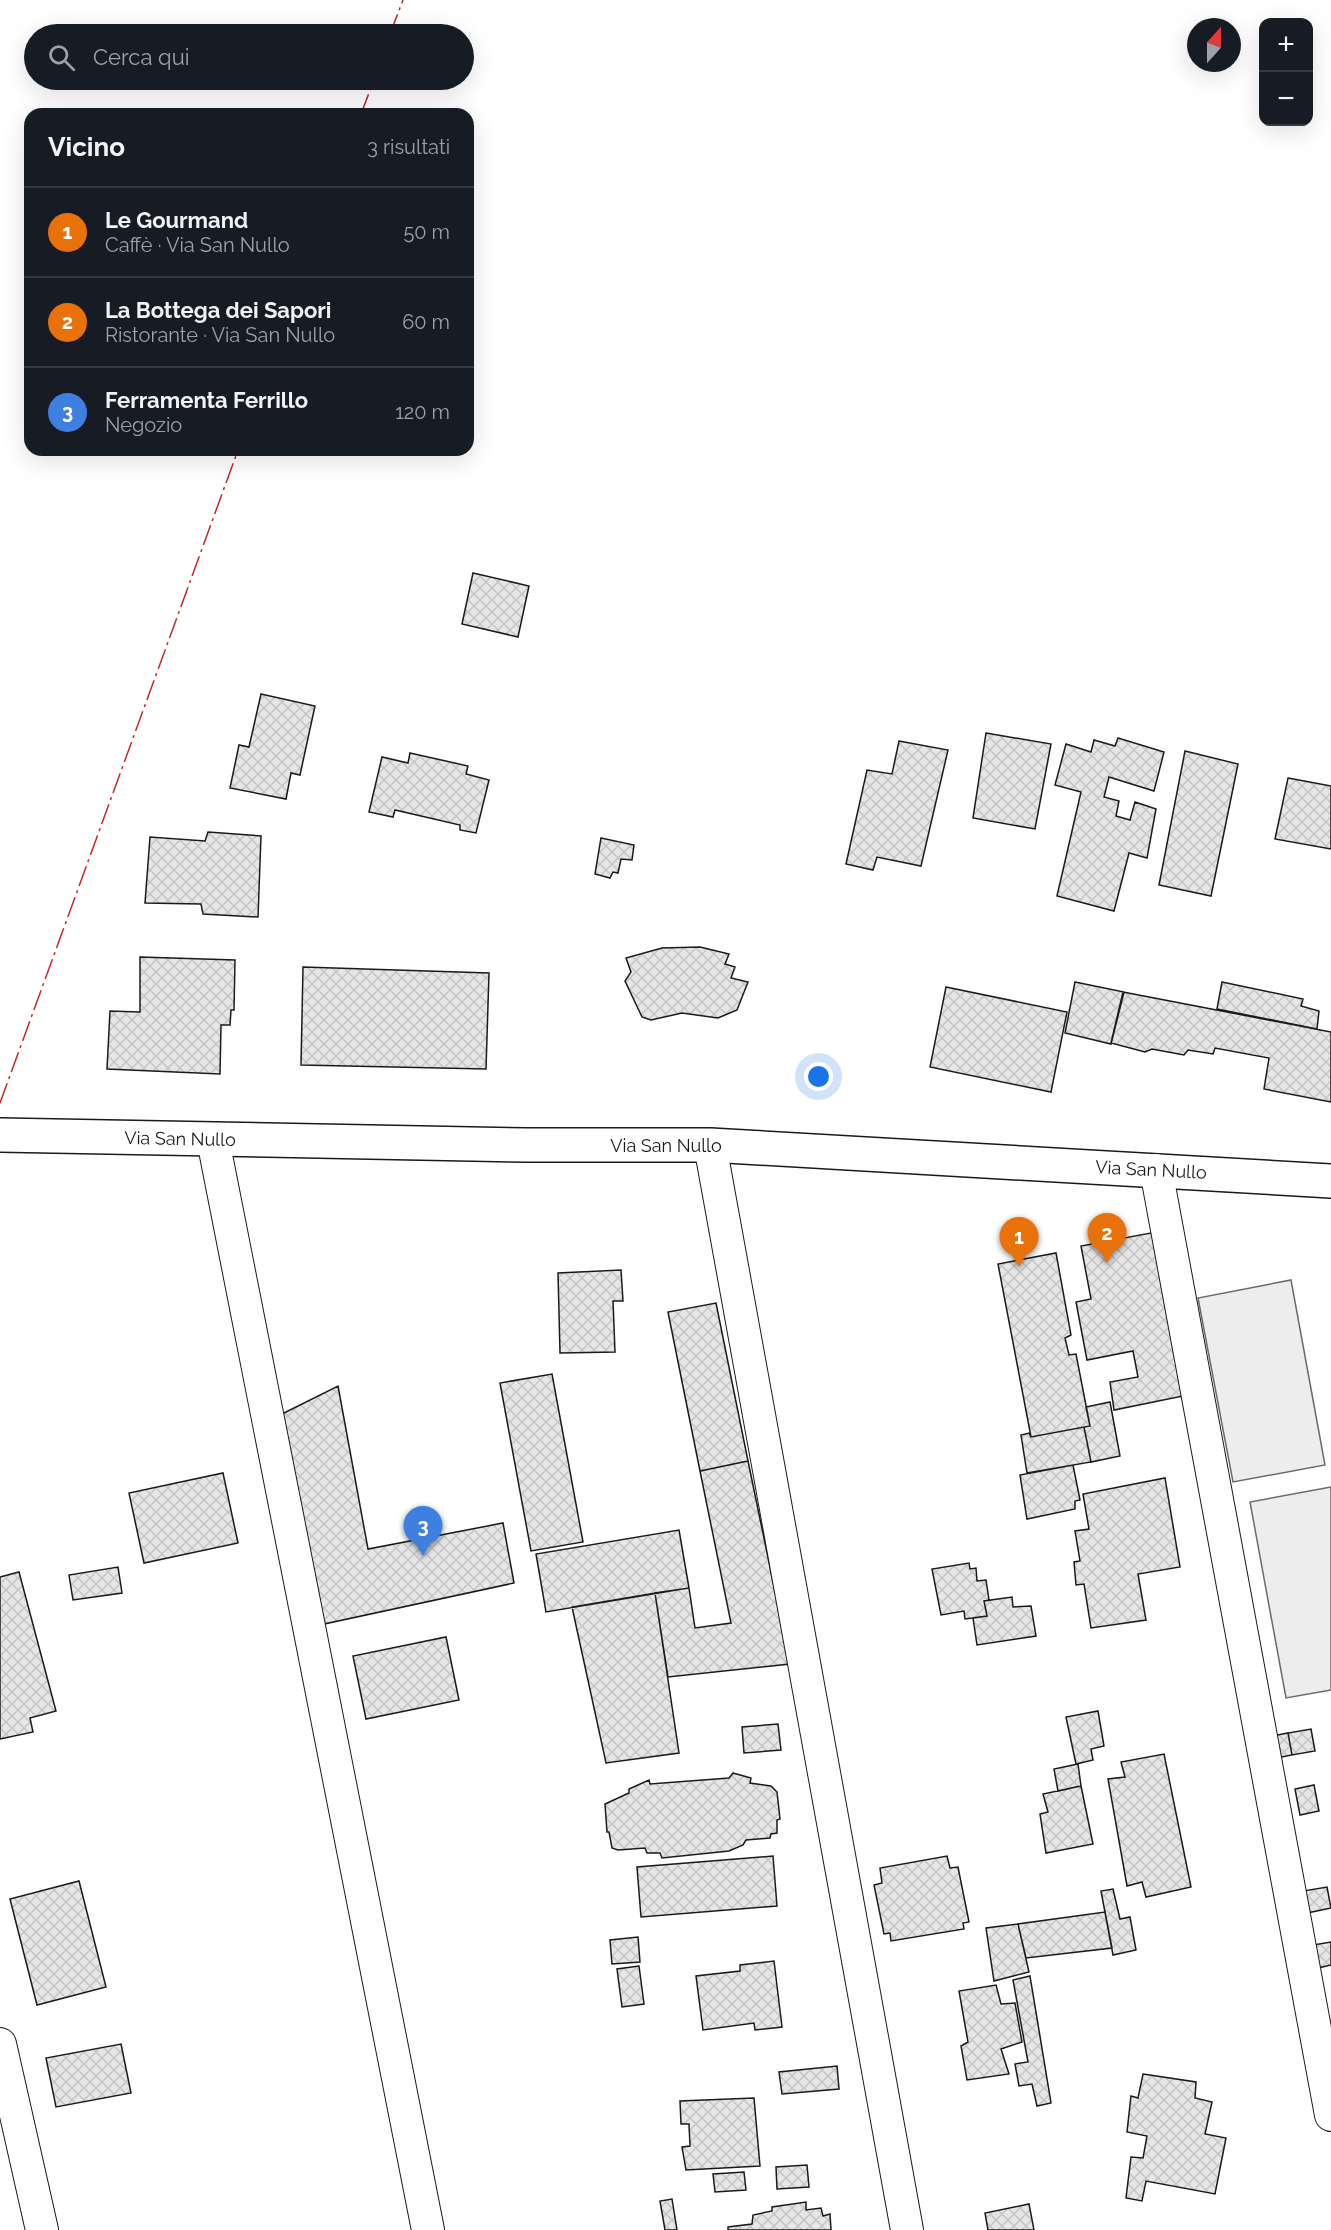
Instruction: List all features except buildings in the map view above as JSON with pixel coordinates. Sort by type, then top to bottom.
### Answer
[{"type":"street","name":"Via San Nullo","points":[[0,1135],[527,1145],[710,1145],[1331,1181]]},
{"type":"street","points":[[213,1140],[428,2230]]},
{"type":"street","points":[[710,1145],[907,2230]]},
{"type":"street","points":[[1156,1170],[1331,2115]]},
{"type":"street","points":[[0,2044],[42,2230]]},
{"type":"shaded area","points":[[1291,1280],[1325,1465],[1233,1482],[1198,1298]]},
{"type":"shaded area","points":[[1331,1487],[1331,1690],[1286,1698],[1250,1502]]},
{"type":"power","points":[[394,24],[403,0]]},
{"type":"power","points":[[363,108],[370,90]]},
{"type":"power","points":[[0,1103],[236,456]]},
{"type":"place","name":"La Bottega dei Sapori","points":[[1107,1263]]},
{"type":"place","name":"Le Gourmand","points":[[1019,1267]]},
{"type":"place","name":"Ferramenta Ferrillo","points":[[423,1556]]}]
